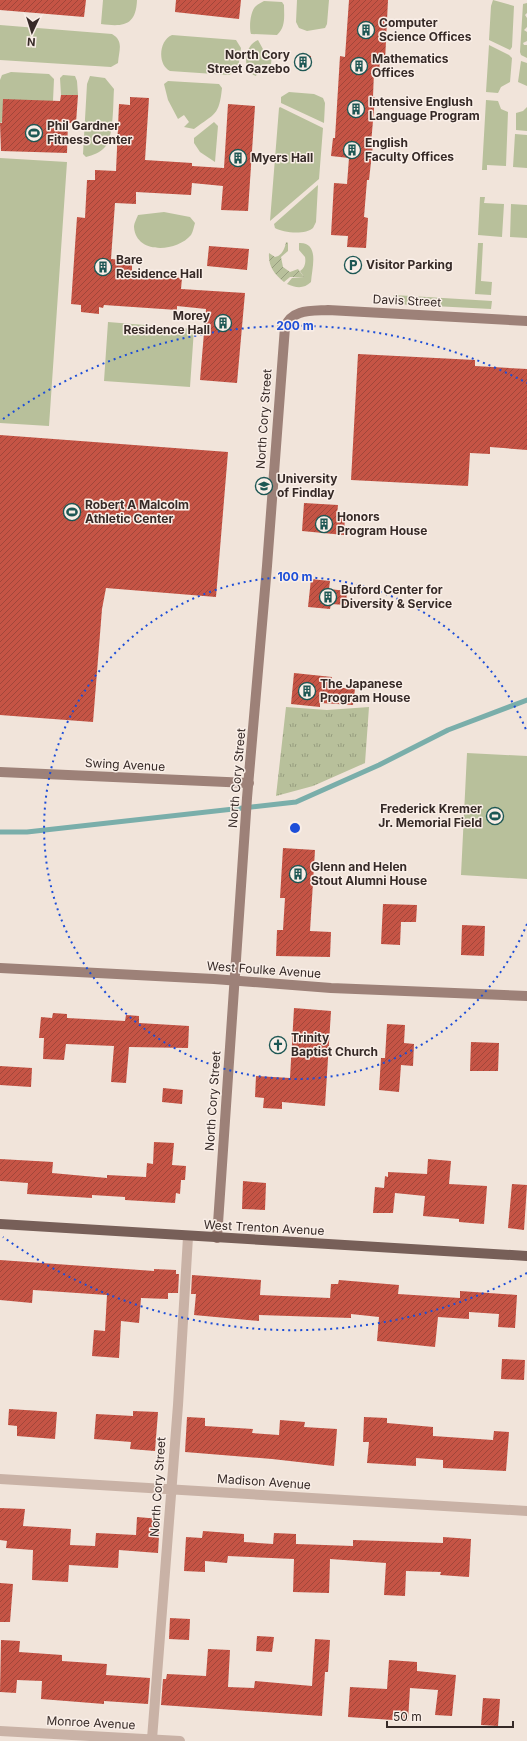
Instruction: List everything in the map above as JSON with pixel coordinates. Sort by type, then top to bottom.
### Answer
[{"type":"main road","name":"West Trenton Avenue","points":[[0,1224],[527,1256]]},
{"type":"street","name":"Davis Street","points":[[288,320],[294,315],[303,312],[328,310],[527,320]]},
{"type":"street","name":"North Cory Street","points":[[217,1238],[247,798],[266,573],[283,338],[288,320]]},
{"type":"street","name":"Swing Avenue","points":[[0,772],[249,783]]},
{"type":"street","name":"West Foulke Avenue","points":[[0,968],[331,988],[527,996]]},
{"type":"street","name":"North Cory Street","points":[[152,1739],[188,1236]]},
{"type":"street","name":"Madison Avenue","points":[[0,1479],[527,1511]]},
{"type":"street","name":"Monroe Avenue","points":[[0,1731],[180,1741]]},
{"type":"green space","points":[[103,0],[137,0],[134,15],[131,20],[122,25],[101,24]]},
{"type":"green space","points":[[297,0],[329,0],[327,24],[325,28],[307,31],[299,28],[296,22]]},
{"type":"green space","points":[[493,0],[514,6],[512,47],[510,50],[489,40],[491,6]]},
{"type":"green space","points":[[264,1],[282,2],[284,5],[283,25],[277,35],[251,34],[250,24],[252,12],[256,6]]},
{"type":"green space","points":[[527,3],[527,13],[525,15],[527,18],[527,27],[524,30],[527,32],[527,41],[523,43],[524,45],[527,45],[527,58],[521,55],[520,52],[523,4]]},
{"type":"green space","points":[[0,25],[112,34],[118,40],[120,46],[118,63],[111,67],[0,60]]},
{"type":"green space","points":[[172,35],[236,40],[241,48],[238,69],[229,75],[170,71],[163,64],[161,53],[164,42]]},
{"type":"green space","points":[[258,40],[264,51],[272,55],[271,64],[266,64],[262,67],[256,76],[248,69],[246,58],[250,47]]},
{"type":"green space","points":[[489,45],[512,58],[510,82],[501,87],[498,93],[486,92]]},
{"type":"green space","points":[[521,61],[527,63],[527,86],[518,82]]},
{"type":"green space","points":[[11,72],[49,74],[54,79],[53,101],[0,123],[0,80],[2,75]]},
{"type":"green space","points":[[63,75],[75,76],[78,95],[61,95],[60,78]]},
{"type":"green space","points":[[90,76],[105,78],[114,89],[113,111],[112,128],[108,142],[101,151],[86,157],[83,154],[87,84]]},
{"type":"green space","points":[[168,81],[219,84],[222,88],[221,97],[215,113],[194,129],[184,127],[189,122],[184,115],[178,119],[168,100],[164,84]]},
{"type":"green space","points":[[289,92],[314,94],[323,98],[325,103],[324,123],[281,103],[281,97]]},
{"type":"green space","points":[[486,100],[498,101],[501,109],[508,112],[506,166],[487,165],[487,170],[482,170]]},
{"type":"green space","points":[[280,107],[323,128],[319,179],[270,221],[279,108]]},
{"type":"green space","points":[[527,107],[527,131],[516,130],[516,113],[523,111]]},
{"type":"green space","points":[[214,122],[218,126],[215,162],[200,152],[194,143],[194,138]]},
{"type":"green space","points":[[515,134],[527,135],[527,168],[513,167]]},
{"type":"green space","points":[[0,158],[67,162],[49,426],[0,423]]},
{"type":"green space","points":[[318,185],[316,222],[313,228],[305,232],[294,232],[283,231],[275,228],[274,224]]},
{"type":"green space","points":[[480,197],[485,197],[484,203],[504,204],[502,237],[478,235]]},
{"type":"green space","points":[[511,204],[527,205],[527,238],[510,237]]},
{"type":"green space","points":[[164,212],[190,217],[195,223],[191,235],[185,241],[167,247],[158,248],[149,246],[142,242],[136,236],[134,227],[138,215]]},
{"type":"green space","points":[[286,242],[288,243],[288,251],[281,257],[283,267],[290,272],[298,269],[304,277],[290,277],[284,282],[272,269],[269,253],[275,257],[280,255]]},
{"type":"green space","points":[[299,243],[306,244],[310,247],[313,257],[311,282],[306,286],[300,287],[287,284],[292,278],[304,277],[300,271],[305,265],[305,257],[299,250]]},
{"type":"green space","points":[[478,243],[483,243],[481,281],[492,282],[491,295],[475,294]]},
{"type":"green space","points":[[394,295],[492,301],[491,309],[395,304],[392,300]]},
{"type":"green space","points":[[108,322],[194,329],[190,387],[104,381]]},
{"type":"green space","points":[[286,707],[327,710],[369,707],[365,763],[313,786],[276,796]]},
{"type":"green space","name":"Frederick Kremer Jr. Memorial Field","points":[[467,753],[527,756],[527,879],[461,875]]},
{"type":"building","points":[[0,0],[86,0],[84,17],[0,10]]},
{"type":"building","points":[[176,0],[241,0],[239,19],[175,12]]},
{"type":"building","points":[[349,0],[388,0],[385,61],[380,61],[379,72],[374,71],[373,97],[375,97],[371,144],[373,144],[369,180],[367,180],[364,217],[368,218],[366,248],[347,247],[348,236],[331,235],[334,183],[347,184],[349,158],[331,156],[333,138],[335,138],[340,56],[345,57]]},
{"type":"building","name":"North Cory Street Gazebo","points":[[301,55],[311,56],[310,66],[305,70],[299,69],[296,64],[296,58]]},
{"type":"building","name":"Phil Gardner Fitness Center","points":[[61,95],[78,95],[76,123],[68,123],[67,153],[1,151],[0,123],[2,123],[3,99],[60,101]]},
{"type":"building","points":[[130,97],[149,98],[145,160],[192,163],[192,166],[224,168],[228,104],[255,106],[248,211],[221,210],[223,186],[192,183],[191,195],[136,192],[136,204],[115,203],[111,259],[132,261],[132,274],[182,278],[181,289],[245,293],[237,383],[200,380],[206,309],[177,306],[177,310],[104,305],[103,308],[99,307],[99,314],[81,312],[81,305],[71,304],[77,217],[85,218],[87,180],[95,180],[95,170],[116,171],[119,104],[130,105]]},
{"type":"building","points":[[209,246],[249,249],[247,270],[207,266]]},
{"type":"building","points":[[358,354],[475,360],[475,366],[527,369],[527,450],[490,447],[490,454],[470,453],[468,486],[351,480]]},
{"type":"building","points":[[0,435],[228,452],[216,597],[106,588],[102,609],[93,722],[0,715]]},
{"type":"building","name":"Honors Program House","points":[[304,503],[338,505],[337,515],[345,516],[344,535],[302,531]]},
{"type":"building","name":"Buford Center for Diversity & Service","points":[[311,579],[330,581],[329,589],[347,591],[346,605],[331,604],[330,609],[308,607]]},
{"type":"building","name":"The Japanese Program House","points":[[294,673],[332,677],[331,687],[355,689],[353,705],[320,703],[320,707],[291,704]]},
{"type":"building","points":[[283,848],[315,850],[310,931],[331,932],[330,957],[276,956],[277,930],[283,930],[285,898],[280,898]]},
{"type":"building","points":[[383,904],[417,905],[416,922],[401,922],[400,945],[381,944]]},
{"type":"building","points":[[462,925],[485,926],[484,956],[461,955]]},
{"type":"building","points":[[294,1008],[331,1011],[325,1106],[282,1102],[282,1109],[263,1108],[264,1098],[255,1097],[256,1076],[290,1078]]},
{"type":"building","points":[[53,1013],[67,1014],[67,1018],[125,1021],[126,1015],[139,1016],[139,1023],[189,1026],[188,1048],[129,1047],[126,1083],[111,1082],[114,1046],[66,1044],[64,1060],[43,1059],[44,1038],[39,1038],[41,1017],[52,1018]]},
{"type":"building","points":[[387,1024],[405,1025],[404,1043],[414,1044],[413,1066],[401,1065],[399,1092],[379,1090],[381,1058],[385,1058]]},
{"type":"building","points":[[471,1042],[499,1043],[498,1071],[470,1071]]},
{"type":"building","points":[[0,1066],[32,1068],[31,1087],[0,1085]]},
{"type":"building","points":[[163,1088],[183,1090],[182,1104],[162,1102]]},
{"type":"building","points":[[154,1142],[174,1143],[172,1165],[186,1166],[185,1180],[181,1180],[180,1194],[176,1193],[175,1203],[125,1200],[125,1197],[92,1195],[92,1198],[27,1194],[28,1183],[0,1181],[0,1159],[53,1162],[52,1173],[107,1178],[107,1175],[146,1177],[147,1163],[153,1164]]},
{"type":"building","points":[[428,1159],[451,1161],[449,1184],[487,1186],[484,1224],[459,1222],[459,1219],[423,1216],[425,1196],[395,1193],[393,1213],[373,1213],[375,1187],[384,1188],[385,1176],[388,1177],[388,1172],[427,1174]]},
{"type":"building","points":[[243,1181],[266,1183],[265,1210],[242,1209]]},
{"type":"building","points":[[512,1184],[527,1185],[524,1230],[508,1228]]},
{"type":"building","points":[[0,1260],[154,1271],[154,1269],[176,1270],[176,1274],[179,1274],[178,1293],[168,1293],[168,1299],[141,1298],[139,1323],[121,1321],[119,1358],[92,1356],[94,1330],[105,1331],[107,1295],[33,1290],[32,1303],[0,1300]]},
{"type":"building","points":[[192,1275],[261,1280],[260,1295],[330,1298],[331,1284],[338,1284],[339,1280],[399,1285],[398,1294],[460,1298],[460,1291],[517,1295],[515,1328],[498,1327],[499,1314],[469,1312],[469,1319],[438,1317],[435,1347],[377,1341],[379,1317],[351,1314],[351,1318],[259,1315],[259,1321],[194,1315],[196,1294],[191,1294]]},
{"type":"building","points":[[502,1359],[525,1360],[524,1380],[501,1379]]},
{"type":"building","points":[[9,1409],[57,1412],[55,1439],[17,1436],[17,1426],[8,1425]]},
{"type":"building","points":[[133,1411],[158,1412],[155,1451],[130,1449],[131,1442],[94,1439],[96,1414],[133,1416]]},
{"type":"building","points":[[187,1417],[205,1418],[205,1426],[253,1429],[252,1433],[279,1435],[280,1420],[305,1422],[304,1427],[337,1429],[334,1466],[185,1452]]},
{"type":"building","points":[[364,1417],[387,1418],[387,1423],[433,1427],[433,1436],[493,1440],[494,1431],[509,1432],[506,1471],[443,1468],[443,1460],[416,1458],[416,1466],[367,1463],[369,1442],[363,1442]]},
{"type":"building","points":[[0,1508],[25,1509],[23,1526],[71,1529],[70,1545],[95,1546],[96,1533],[136,1535],[137,1517],[160,1519],[158,1553],[119,1550],[118,1568],[69,1565],[68,1582],[32,1580],[33,1550],[6,1548],[7,1541],[0,1540]]},
{"type":"building","points":[[203,1531],[244,1534],[244,1542],[273,1544],[274,1533],[296,1534],[296,1544],[353,1546],[353,1540],[443,1543],[443,1537],[471,1539],[469,1577],[440,1575],[441,1572],[406,1571],[405,1596],[384,1595],[386,1563],[330,1559],[329,1593],[293,1592],[294,1559],[228,1556],[227,1563],[205,1561],[205,1572],[184,1571],[186,1537],[202,1538]]},
{"type":"building","points":[[0,1583],[13,1584],[10,1622],[0,1622]]},
{"type":"building","points":[[170,1618],[190,1619],[189,1640],[169,1639]]},
{"type":"building","points":[[257,1636],[274,1637],[272,1652],[256,1651]]},
{"type":"building","points":[[315,1639],[330,1640],[328,1672],[325,1672],[322,1716],[161,1705],[163,1679],[166,1679],[167,1674],[206,1676],[208,1649],[230,1650],[228,1687],[254,1688],[255,1681],[312,1686]]},
{"type":"building","points":[[1,1640],[20,1641],[19,1652],[62,1655],[62,1661],[107,1664],[106,1675],[150,1678],[148,1704],[104,1701],[104,1704],[41,1699],[42,1681],[17,1680],[16,1693],[0,1692]]},
{"type":"building","points":[[389,1660],[417,1662],[417,1671],[456,1675],[452,1716],[435,1715],[438,1690],[410,1688],[408,1721],[348,1717],[350,1687],[387,1689]]},
{"type":"building","points":[[483,1698],[500,1699],[498,1726],[481,1725]]},
{"type":"waterway","points":[[0,832],[27,832],[296,802],[379,765],[448,730],[527,700]]},
{"type":"place","name":"Computer Science Offices","points":[[366,30]]},
{"type":"place","name":"North Cory Street Gazebo","points":[[303,62]]},
{"type":"place","name":"Mathematics Offices","points":[[359,66]]},
{"type":"place","name":"Intensive Englush Language Program","points":[[356,109]]},
{"type":"place","name":"Phil Gardner Fitness Center","points":[[34,133]]},
{"type":"place","name":"English Faculty Offices","points":[[352,150]]},
{"type":"place","name":"Myers Hall","points":[[238,158]]},
{"type":"place","name":"Visitor Parking","points":[[353,265]]},
{"type":"place","name":"Bare Residence Hall","points":[[103,267]]},
{"type":"place","name":"Morey Residence Hall","points":[[223,323]]},
{"type":"place","name":"University of Findlay","points":[[264,486]]},
{"type":"place","name":"Robert A Malcolm Athletic Center","points":[[72,512]]},
{"type":"place","name":"Honors Program House","points":[[324,524]]},
{"type":"place","name":"Buford Center for Diversity & Service","points":[[328,597]]},
{"type":"place","name":"The Japanese Program House","points":[[307,691]]},
{"type":"place","name":"Frederick Kremer Jr. Memorial Field","points":[[495,816]]},
{"type":"place","name":"Glenn and Helen Stout Alumni House","points":[[298,874]]},
{"type":"place","name":"Trinity Baptist Church","points":[[278,1045]]}]
